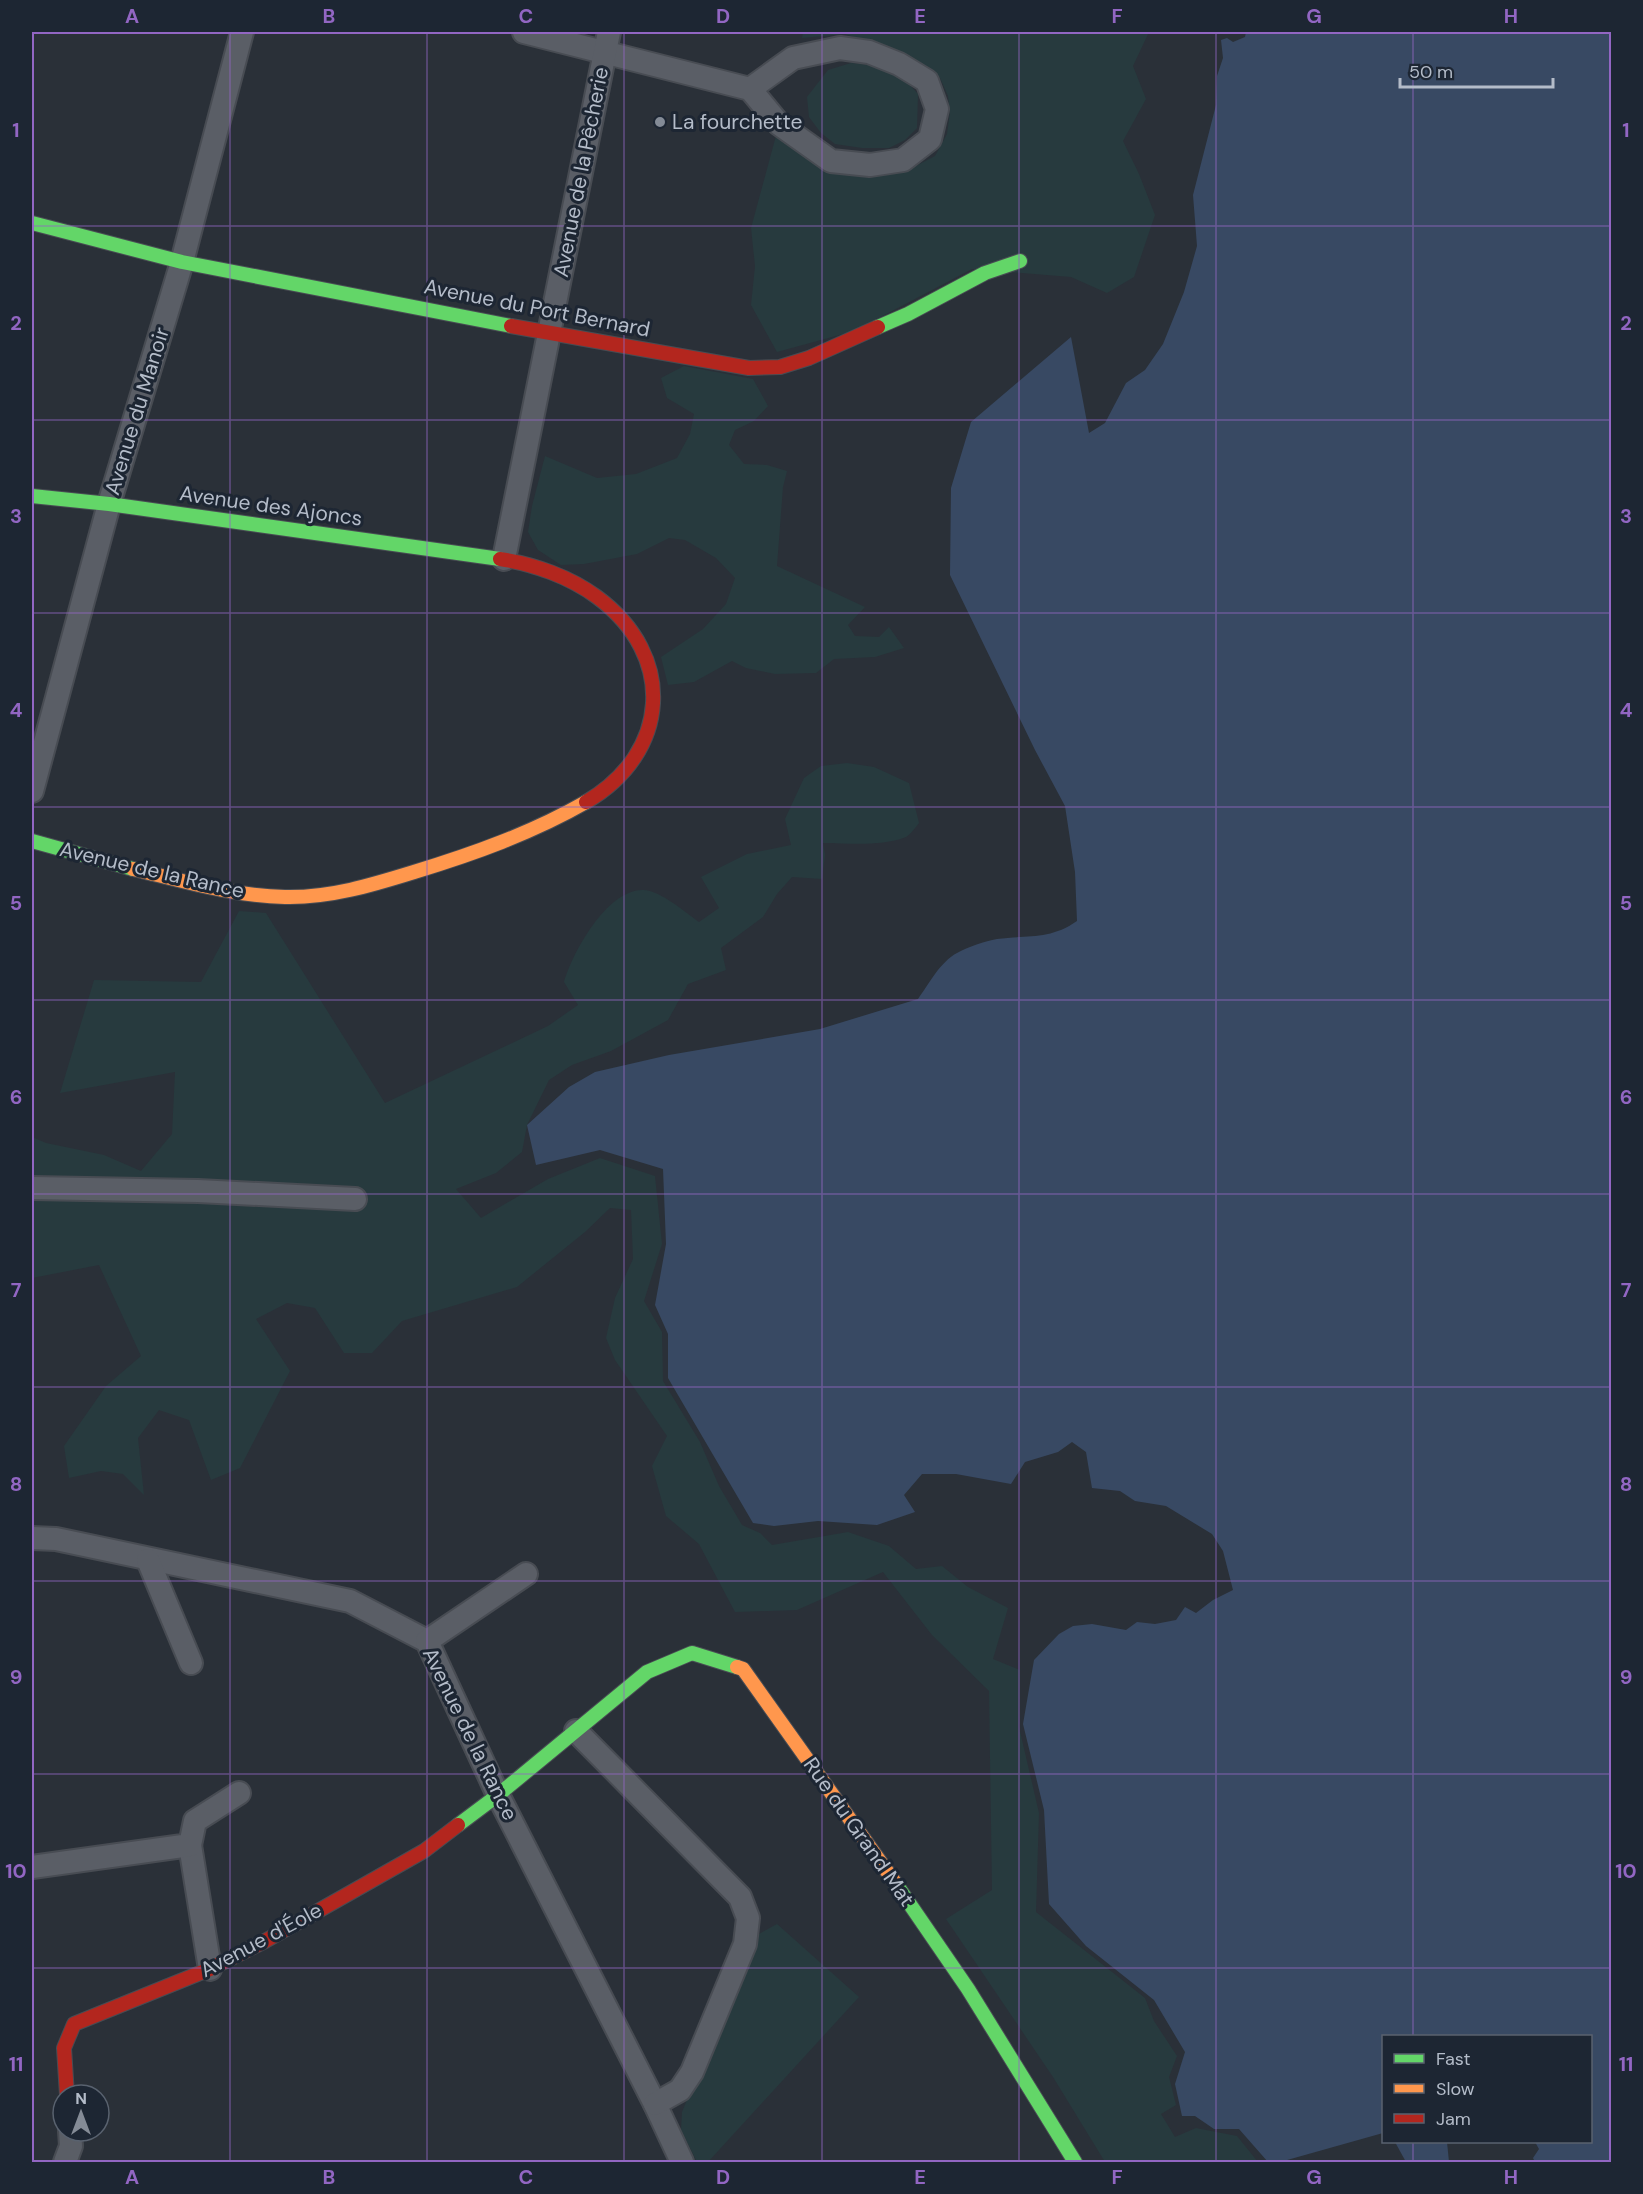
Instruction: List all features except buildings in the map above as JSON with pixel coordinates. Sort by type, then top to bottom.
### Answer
[{"type":"street","name":"Avenue du Manoir","points":[[32,791],[109,504],[182,262],[242,32]]},
{"type":"street","points":[[524,32],[607,42],[750,89],[780,124],[831,161],[870,165],[903,160],[930,139],[938,109],[927,81],[899,64],[870,52],[840,48],[793,58],[750,89]]},
{"type":"street","name":"Avenue de la Pêcherie","points":[[504,559],[607,42]]},
{"type":"street","name":"Avenue du Port Bernard","points":[[32,223],[182,262],[548,333],[749,368],[780,367],[809,358],[908,314],[985,273],[1020,261]]},
{"type":"street","name":"Avenue des Ajoncs","points":[[32,496],[109,504],[504,559]]},
{"type":"street","name":"Avenue de la Rance","points":[[32,841],[137,870],[237,893],[279,897],[320,895],[360,888],[456,860],[509,840],[580,806],[611,786],[631,765],[645,742],[654,718],[655,695],[652,673],[631,631],[588,589],[564,576],[504,559]]},
{"type":"street","points":[[32,1188],[241,1193],[355,1199]]},
{"type":"street","name":"Avenue de la Rance","points":[[32,1538],[56,1539],[350,1601],[427,1641],[498,1795],[655,2104],[682,2163]]},
{"type":"street","points":[[148,1560],[191,1663]]},
{"type":"street","points":[[427,1641],[526,1575]]},
{"type":"street","name":"Rue du Grand Mat","points":[[498,1795],[647,1672],[692,1653],[743,1669],[866,1840],[968,1989],[1075,2163]]},
{"type":"street","points":[[576,1731],[740,1897],[748,1918],[745,1944],[692,2072],[680,2090],[655,2104]]},
{"type":"street","points":[[210,1969],[190,1845],[195,1821],[239,1793]]},
{"type":"street","name":"Avenue d'Éole","points":[[66,2083],[64,2048],[74,2024],[210,1969],[265,1941],[424,1851],[498,1795]]},
{"type":"street","points":[[32,1867],[190,1845]]},
{"type":"street","points":[[64,2163],[71,2143]]},
{"type":"green space","points":[[803,32],[1149,32],[1133,66],[1146,99],[1123,141],[1155,215],[1134,277],[1107,293],[1071,277],[972,269],[854,331],[777,352],[751,305],[755,266],[751,228],[777,132],[879,174],[910,169],[935,156],[947,134],[950,112],[948,96],[940,78],[928,67],[910,57],[845,34],[802,38]]},
{"type":"green space","points":[[851,63],[888,70],[903,79],[918,94],[917,128],[905,140],[889,148],[862,148],[835,144],[821,133],[809,117],[807,97],[828,70]]},
{"type":"green space","points":[[684,366],[753,379],[768,406],[754,421],[735,430],[729,445],[744,464],[767,465],[787,471],[783,487],[777,566],[865,607],[848,625],[855,636],[879,637],[889,627],[904,648],[875,657],[834,659],[816,673],[775,674],[746,668],[732,661],[694,682],[668,685],[661,657],[703,629],[726,604],[735,578],[716,558],[685,540],[669,538],[637,554],[584,564],[561,565],[538,550],[528,532],[545,456],[597,478],[636,474],[677,458],[690,434],[694,414],[667,398],[661,378]]},
{"type":"green space","points":[[847,763],[874,767],[909,783],[919,823],[911,833],[906,837],[886,842],[823,843],[825,855],[822,879],[792,877],[777,894],[763,917],[721,948],[726,970],[688,984],[668,1020],[611,1051],[572,1065],[549,1080],[527,1125],[522,1152],[496,1173],[456,1189],[481,1218],[548,1179],[600,1158],[655,1176],[662,1244],[644,1301],[662,1332],[663,1381],[700,1442],[719,1486],[742,1525],[760,1533],[772,1545],[848,1532],[889,1546],[916,1569],[942,1566],[968,1587],[1008,1608],[993,1659],[1020,1670],[1019,1727],[1039,1813],[1036,1912],[1145,1998],[1154,2021],[1177,2056],[1169,2077],[1176,2105],[1161,2114],[1175,2137],[1196,2128],[1237,2136],[1258,2162],[1105,2162],[1053,2077],[946,1919],[992,1890],[989,1691],[932,1635],[883,1572],[797,1610],[735,1612],[699,1544],[666,1516],[652,1466],[667,1436],[615,1360],[606,1338],[615,1298],[633,1259],[631,1210],[610,1208],[585,1232],[517,1287],[402,1321],[372,1353],[344,1353],[315,1308],[287,1303],[256,1319],[290,1371],[240,1468],[211,1480],[189,1420],[159,1410],[138,1438],[144,1495],[123,1474],[101,1471],[69,1478],[64,1446],[106,1386],[141,1356],[99,1265],[32,1278],[32,1137],[46,1143],[104,1155],[141,1171],[172,1134],[175,1072],[60,1093],[94,980],[201,982],[239,911],[266,913],[385,1103],[548,1026],[578,1005],[564,982],[568,969],[593,925],[616,901],[629,893],[642,890],[656,893],[699,922],[719,908],[701,877],[747,854],[791,845],[785,819],[804,778],[821,766]]},
{"type":"green space","points":[[777,1924],[859,1997],[708,2162],[697,2162],[681,2130],[682,2112],[757,1935]]},
{"type":"water","points":[[1246,32],[1611,32],[1611,2162],[1535,2162],[1533,2158],[1539,2149],[1536,2143],[1592,2143],[1592,2035],[1382,2035],[1382,2133],[1280,2162],[1268,2162],[1239,2129],[1214,2129],[1195,2116],[1182,2116],[1175,2084],[1185,2052],[1154,2000],[1086,1946],[1049,1904],[1044,1810],[1023,1724],[1034,1660],[1059,1634],[1073,1626],[1092,1624],[1126,1630],[1137,1622],[1155,1624],[1176,1620],[1185,1607],[1196,1613],[1213,1600],[1233,1590],[1223,1551],[1212,1534],[1166,1506],[1135,1501],[1120,1491],[1092,1488],[1086,1452],[1072,1442],[1058,1452],[1025,1462],[1011,1484],[956,1474],[922,1474],[904,1495],[915,1512],[877,1525],[818,1521],[774,1526],[753,1523],[668,1378],[668,1334],[655,1305],[666,1244],[663,1169],[600,1150],[536,1165],[527,1125],[569,1087],[595,1072],[669,1055],[820,1029],[918,999],[940,968],[961,951],[997,939],[1048,934],[1077,921],[1075,872],[1065,806],[1035,750],[950,575],[951,488],[971,422],[1071,337],[1089,433],[1105,423],[1126,383],[1145,370],[1163,344],[1184,292],[1197,246],[1193,195],[1216,105],[1217,76],[1223,58],[1221,40],[1227,38],[1233,42],[1245,37]]},
{"type":"water","points":[[1396,2143],[1447,2143],[1449,2162],[1406,2162]]},
{"type":"traffic: fast","points":[[32,223],[182,262],[511,326]]},
{"type":"traffic: fast","points":[[878,327],[908,314],[985,273],[1020,261]]},
{"type":"traffic: fast","points":[[32,496],[109,504],[500,559]]},
{"type":"traffic: fast","points":[[32,841],[133,869]]},
{"type":"traffic: fast","points":[[458,1825],[498,1795],[647,1672],[692,1653],[737,1667]]},
{"type":"traffic: fast","points":[[896,1884],[968,1989],[1075,2162]]},
{"type":"traffic: slow","points":[[133,869],[247,894],[302,897],[335,893],[382,882],[480,850],[523,833],[586,802]]},
{"type":"traffic: slow","points":[[737,1667],[743,1669],[896,1884]]},
{"type":"traffic: jam","points":[[511,326],[749,368],[780,367],[809,358],[878,327]]},
{"type":"traffic: jam","points":[[500,559],[551,572],[597,597],[623,621],[641,647],[651,675],[653,703],[647,731],[634,758],[614,782],[586,802]]},
{"type":"traffic: jam","points":[[66,2083],[64,2048],[74,2024],[210,1969],[265,1941],[424,1851],[458,1825]]},
{"type":"place","name":"La fourchette","points":[[660,122]]}]
